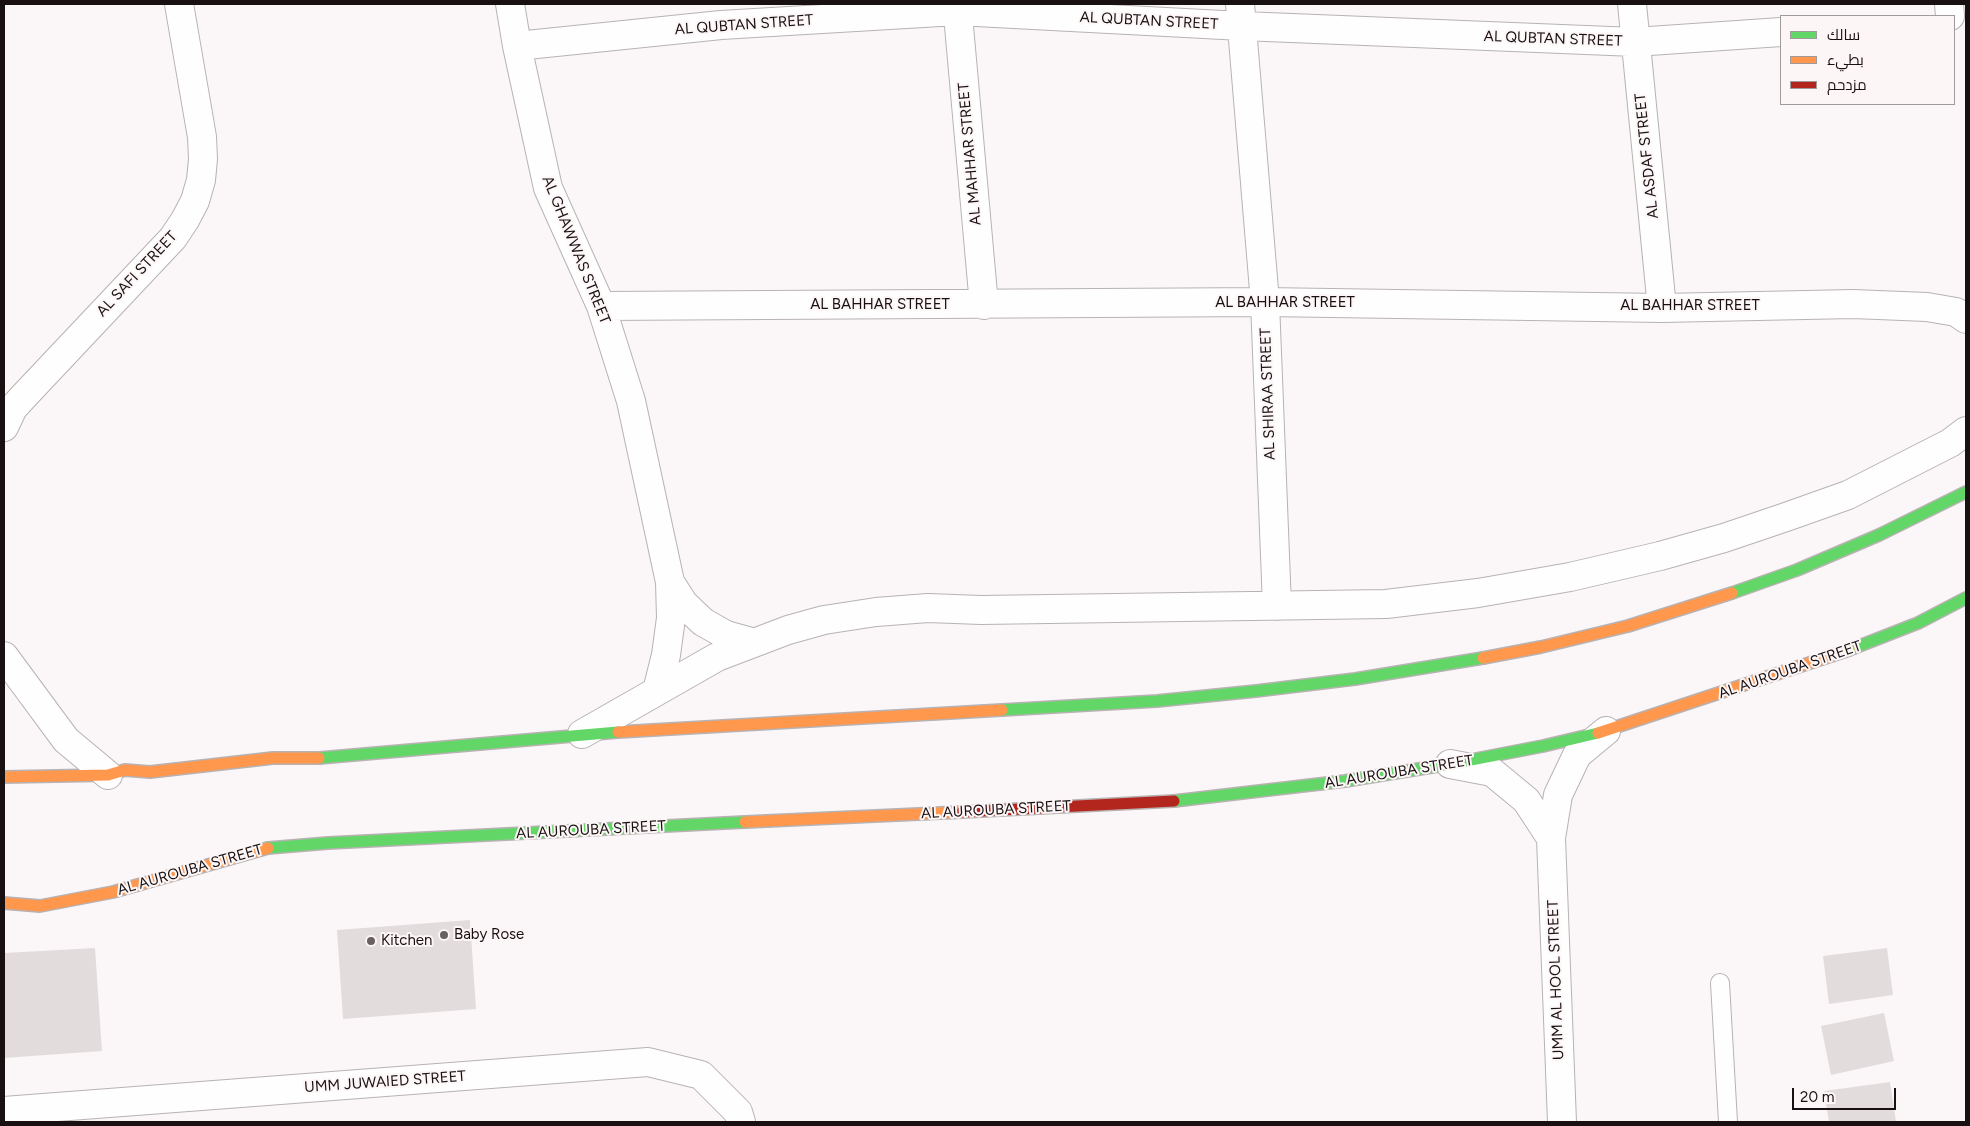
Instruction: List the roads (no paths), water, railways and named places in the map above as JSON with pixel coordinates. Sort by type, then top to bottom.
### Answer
[{"type":"street","name":"AL SAFI STREET","points":[[4,423],[13,408],[173,238],[195,201],[201,180],[202,138],[179,4]]},
{"type":"street","name":"AL GHAWWAS STREET","points":[[510,4],[517,46],[548,188],[601,306],[631,401],[670,582],[671,618],[666,655],[657,691]]},
{"type":"street","name":"AL ASDAF STREET","points":[[1632,4],[1662,308]]},
{"type":"street","name":"AL QUBTAN STREET","points":[[517,46],[721,25],[957,8],[1241,15],[1635,42],[1780,32]]},
{"type":"street","name":"AL MAHHAR STREET","points":[[957,8],[984,305]]},
{"type":"street","name":"AL SHIRAA STREET","points":[[1241,15],[1265,302],[1277,606]]},
{"type":"street","name":"AL BAHHAR STREET","points":[[601,306],[1265,302],[1662,308],[1853,304],[1927,307],[1956,312],[1966,319]]},
{"type":"street","points":[[582,734],[716,657],[751,642],[824,620],[885,611],[928,608],[981,610],[1386,604],[1478,593],[1570,577],[1660,556],[1724,538],[1848,495],[1950,443],[1966,430]]},
{"type":"street","points":[[4,777],[108,775],[125,770],[150,772],[237,761],[324,758],[582,734],[1157,701],[1274,689],[1454,664],[1541,647],[1713,600],[1796,570],[1879,535],[1966,492]]},
{"type":"street","name":"AL GHAWWAS STREET","points":[[670,582],[684,604],[703,622],[726,635],[751,642]]},
{"type":"street","name":"AL AUROUBA STREET","points":[[4,903],[40,906],[113,892],[272,847],[1178,801],[1345,781],[1450,764],[1543,746],[1606,731],[1856,648],[1918,623],[1966,598]]},
{"type":"street","points":[[4,655],[66,740],[108,775]]},
{"type":"street","name":"UMM AL HOOL STREET","points":[[1562,1122],[1551,838],[1558,795],[1577,756],[1606,731]]},
{"type":"street","points":[[1450,764],[1492,772],[1526,800],[1551,838]]},
{"type":"street","points":[[4,915],[40,906]]},
{"type":"street","name":"UMM JUWAIED STREET","points":[[4,1111],[648,1062],[701,1075],[738,1112],[742,1122]]},
{"type":"lane","points":[[1720,983],[1728,1122]]},
{"type":"place","name":"Baby Rose","points":[[444,935]]},
{"type":"place","name":"Kitchen","points":[[371,941]]}]
